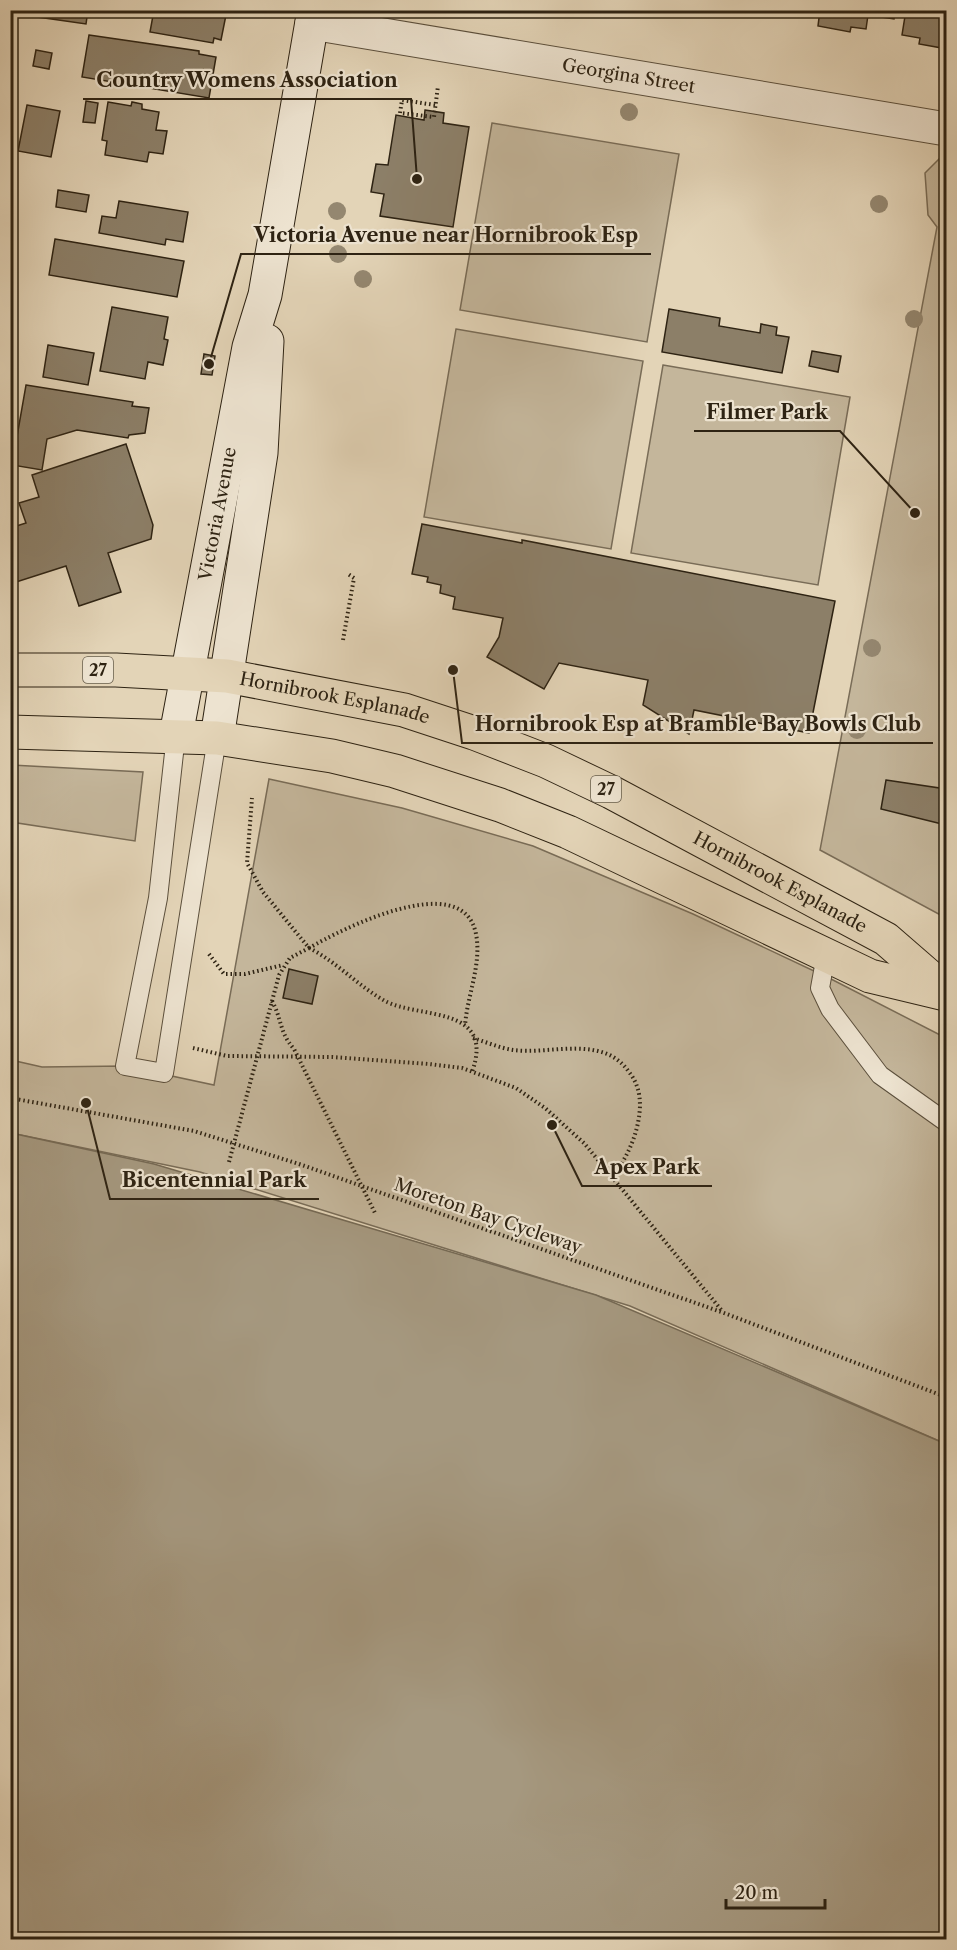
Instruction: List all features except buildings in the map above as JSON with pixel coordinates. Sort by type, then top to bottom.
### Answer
[{"type":"main road","name":"Georgina Street","points":[[313,17],[946,129]]},
{"type":"main road","name":"Victoria Avenue","points":[[176,735],[249,346],[265,295],[313,17]]},
{"type":"main road","name":"Victoria Avenue","points":[[217,738],[261,453],[267,351],[265,295]]},
{"type":"main road","name":"Hornibrook Esplanade","points":[[10,670],[186,672],[227,676],[404,710],[474,733],[546,761],[611,792],[886,939],[946,993]]},
{"type":"main road","name":"Hornibrook Esplanade","points":[[10,732],[176,735],[217,738],[332,756],[395,771],[490,802],[628,858],[870,976],[946,993]]},
{"type":"lane","points":[[176,735],[158,898],[125,1066],[164,1073],[217,738]]},
{"type":"lane","points":[[826,955],[820,988],[830,1009],[880,1075],[946,1122]]},
{"type":"path","points":[[435,105],[402,100],[400,113],[434,117],[438,86]]},
{"type":"path","points":[[343,640],[354,579],[348,574]]},
{"type":"path","points":[[252,798],[247,863],[263,892],[309,948],[329,958],[386,1001],[405,1009],[441,1012],[465,1026],[476,1047],[472,1072]]},
{"type":"path","points":[[229,1162],[272,1001],[284,965],[290,958],[342,929],[395,909],[429,905],[460,912],[470,921],[478,943],[465,1026]]},
{"type":"path","points":[[224,974],[245,974],[284,965]]},
{"type":"path","points":[[272,1001],[278,1012],[278,1021],[284,1038],[298,1056],[376,1215]]},
{"type":"path","points":[[473,1038],[512,1050],[584,1048],[599,1051],[626,1067],[636,1081],[640,1098],[640,1115],[627,1154],[612,1177]]},
{"type":"path","points":[[168,1043],[227,1056],[298,1056],[429,1064],[472,1072],[516,1088],[546,1108],[584,1143],[724,1313]]},
{"type":"path","name":"Moreton Bay Cycleway","points":[[10,1098],[194,1131],[233,1143],[724,1313],[946,1397]]},
{"type":"shaded area","points":[[492,123],[679,154],[647,342],[460,310]]},
{"type":"shaded area","points":[[946,152],[946,918],[820,850],[937,227],[928,215],[925,173]]},
{"type":"shaded area","points":[[456,329],[643,361],[611,549],[424,517]]},
{"type":"shaded area","points":[[663,365],[850,397],[818,585],[631,553]]},
{"type":"shaded area","points":[[11,765],[143,772],[135,841],[11,822]]},
{"type":"shaded area","points":[[269,779],[402,808],[533,846],[693,914],[831,979],[946,1038],[946,1444],[630,1306],[200,1172],[11,1133],[11,1060],[42,1067],[125,1066],[214,1085]]},
{"type":"shaded area","points":[[11,1133],[154,1164],[596,1295],[946,1444],[946,1939],[11,1939]]},
{"type":"place","name":"Country Womens Association","points":[[417,179]]},
{"type":"place","name":"Victoria Avenue near Hornibrook Esp","points":[[209,364]]},
{"type":"place","name":"Filmer Park","points":[[915,513]]},
{"type":"place","name":"Hornibrook Esp at Bramble Bay Bowls Club","points":[[453,670]]},
{"type":"place","name":"Bicentennial Park","points":[[86,1103]]},
{"type":"place","name":"Apex Park","points":[[552,1125]]}]
